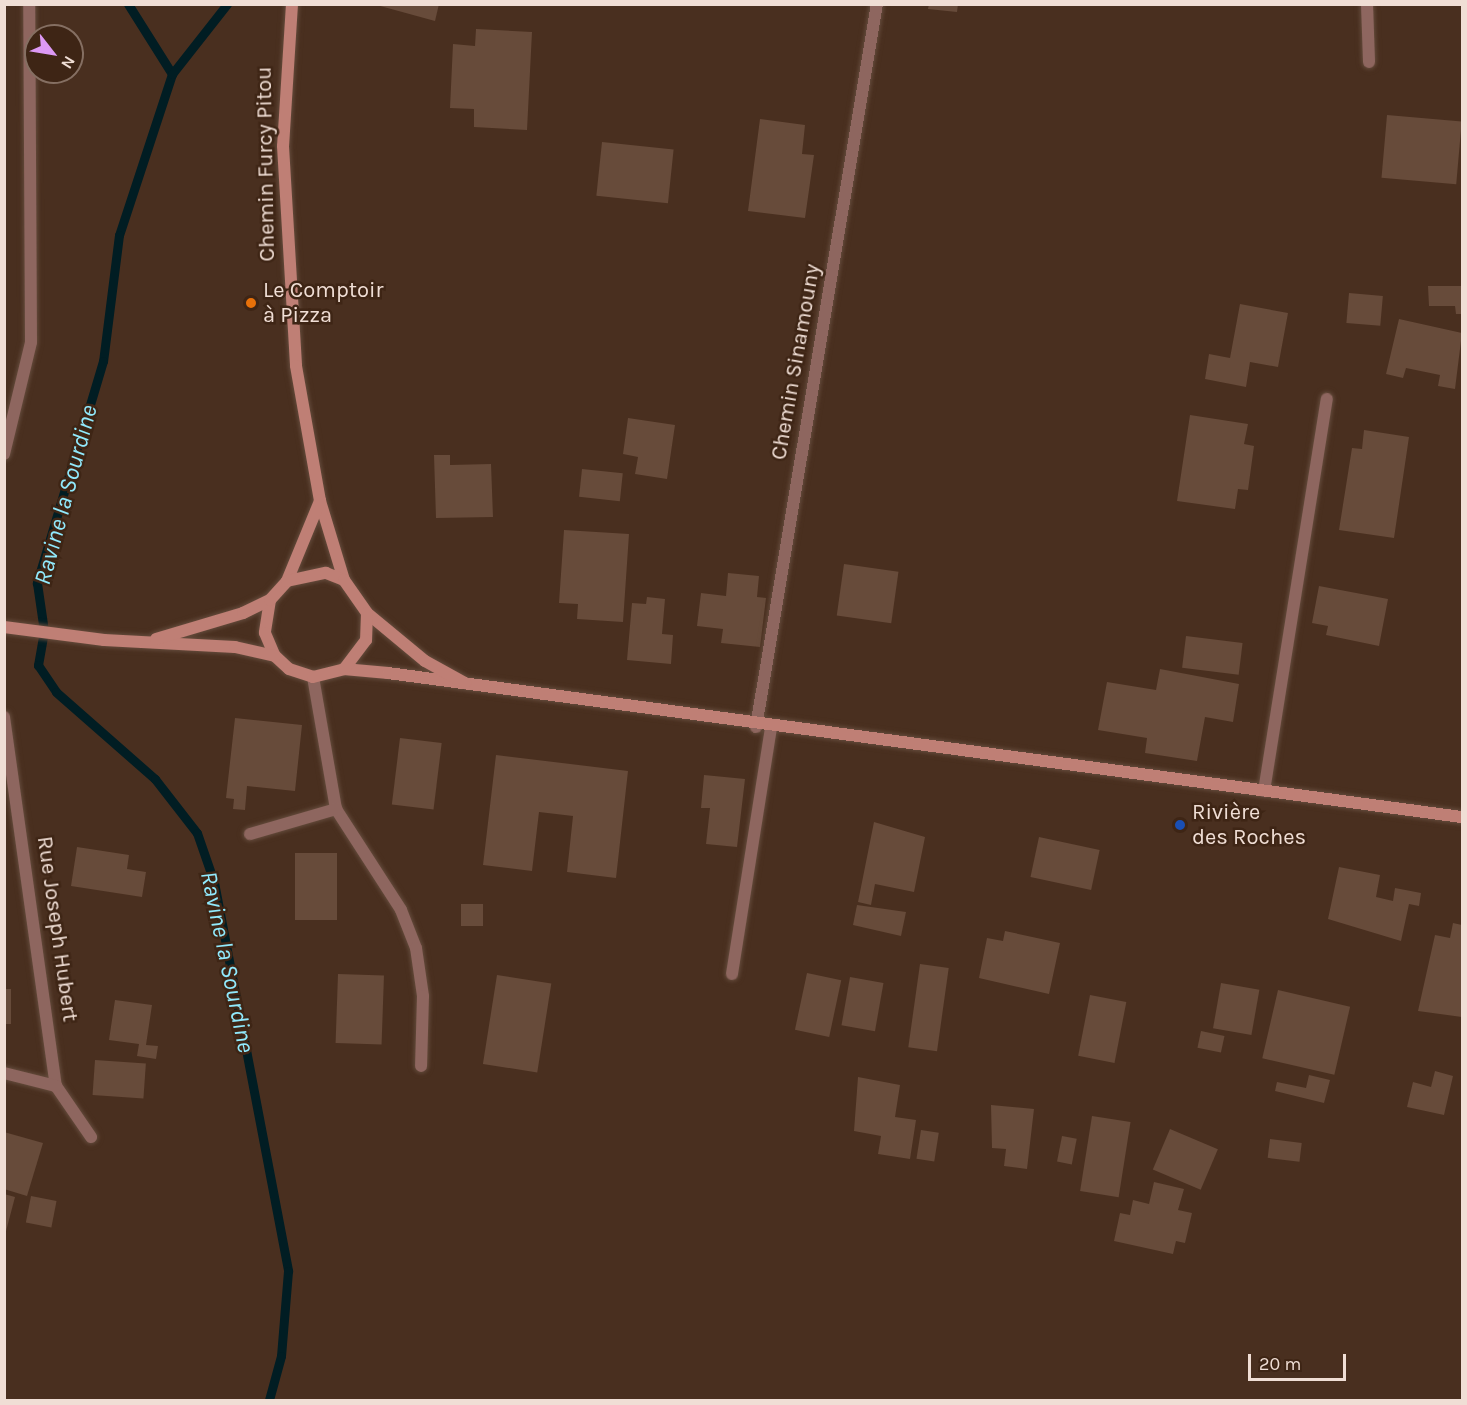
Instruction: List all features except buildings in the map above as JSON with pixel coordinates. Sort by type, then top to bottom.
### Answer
[{"type":"main road","name":"Chemin Furcy Pitou","points":[[292,4],[283,104],[286,234],[296,366],[320,501],[344,580]]},
{"type":"main road","points":[[156,639],[270,600],[287,581],[320,501]]},
{"type":"main road","points":[[287,581],[312,573],[344,580],[367,613],[425,661],[474,688]]},
{"type":"main road","points":[[270,600],[265,633],[274,656],[289,669],[313,677],[344,669],[756,727],[1462,818]]},
{"type":"main road","points":[[344,669],[366,640],[367,613]]},
{"type":"main road","points":[[8,628],[104,640],[156,639],[274,656]]},
{"type":"street","points":[[4,454],[31,342],[29,4]]},
{"type":"street","name":"Chemin Sinamouny","points":[[756,727],[877,4]]},
{"type":"street","points":[[1367,4],[1370,62]]},
{"type":"street","points":[[1264,791],[1327,399]]},
{"type":"street","points":[[313,677],[336,809],[401,910],[416,948],[423,996],[421,1066]]},
{"type":"street","name":"Rue Joseph Hubert","points":[[4,717],[56,1086],[92,1137]]},
{"type":"street","points":[[732,974],[771,728]]},
{"type":"street","points":[[250,834],[336,809]]},
{"type":"street","points":[[4,1073],[56,1086]]},
{"type":"waterway","name":"Ravine la Sourdine","points":[[128,4],[172,74],[119,235],[103,361],[37,583],[44,631],[38,665],[56,692],[155,779],[197,833],[214,882],[288,1271],[281,1356],[269,1400]]},
{"type":"waterway","points":[[172,74],[227,4]]},
{"type":"place","name":"Le Comptoir à Pizza","points":[[251,303]]},
{"type":"place","name":"Rivière des Roches","points":[[1180,825]]}]
